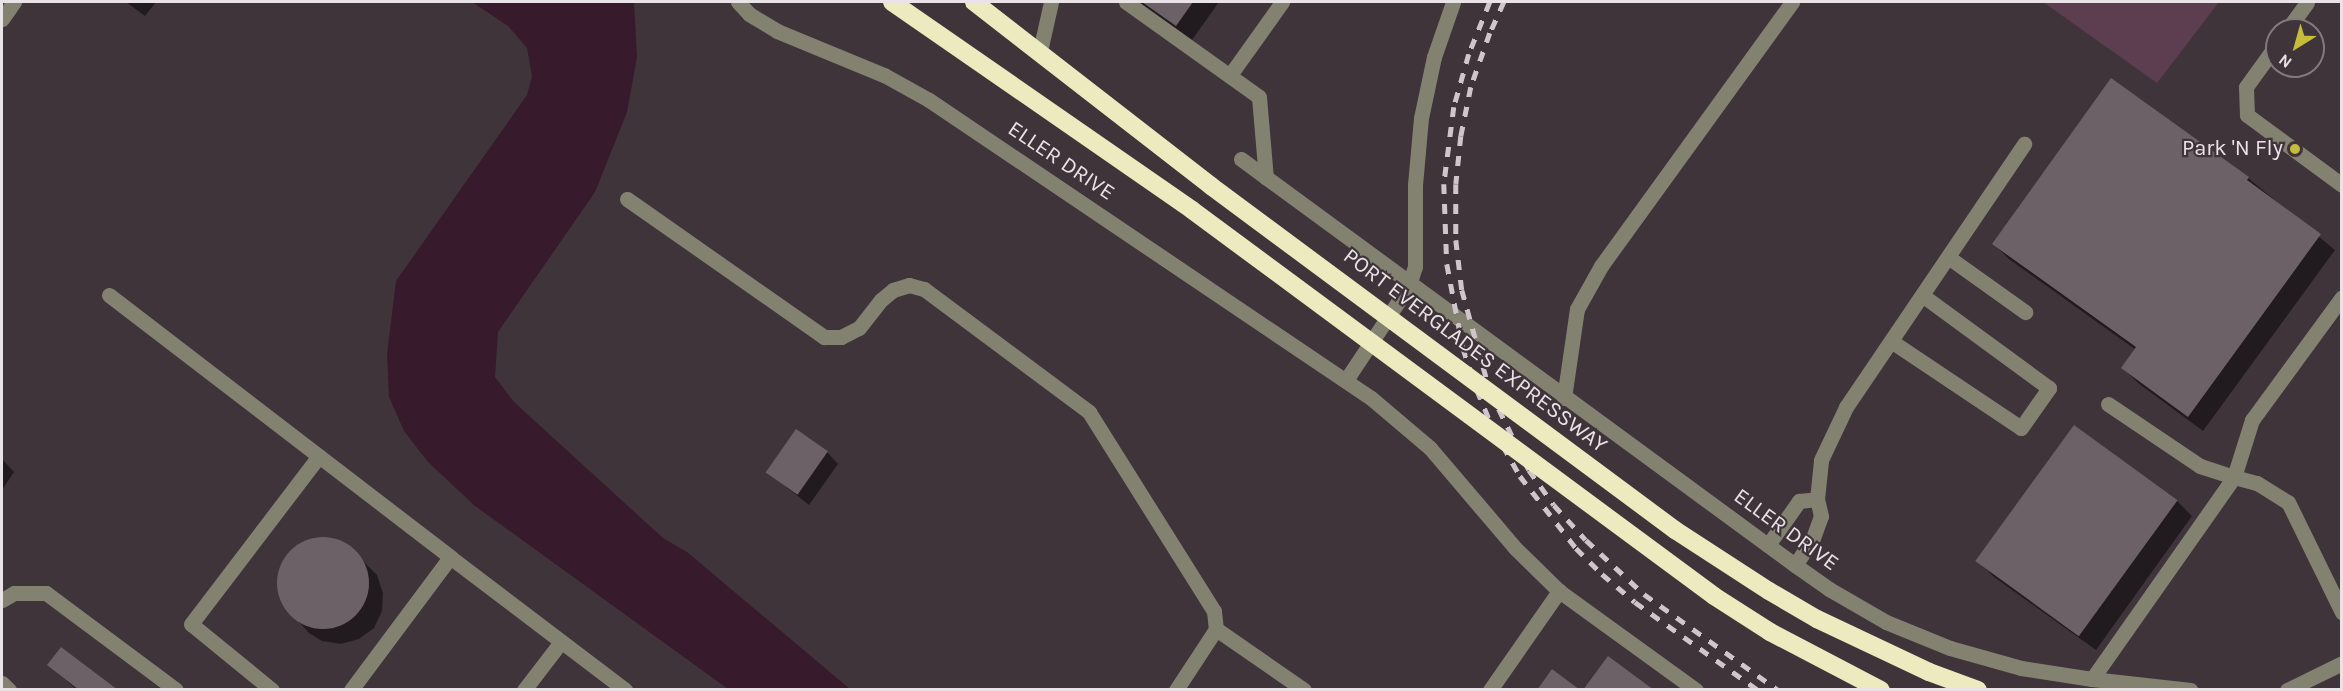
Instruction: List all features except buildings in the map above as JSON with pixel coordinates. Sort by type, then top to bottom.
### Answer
[{"type":"highway","points":[[892,2],[1192,210],[1714,596],[1790,643],[1881,690]]},
{"type":"highway","name":"PORT EVERGLADES EXPRESSWAY","points":[[974,2],[1211,186],[1718,560],[1808,614],[1862,642],[1929,672],[1978,690]]},
{"type":"street","points":[[2,20],[14,2]]},
{"type":"street","name":"ELLER DRIVE","points":[[738,2],[749,14],[777,31],[884,75],[929,100],[1346,381],[1393,415],[1430,448],[1515,548],[1559,591],[1696,690]]},
{"type":"street","points":[[1040,51],[1051,2]]},
{"type":"street","points":[[1126,2],[1260,97],[1266,178]]},
{"type":"street","points":[[1230,75],[1282,2]]},
{"type":"street","points":[[1346,381],[1409,285],[1416,257],[1414,185],[1421,118],[1434,57],[1453,2]]},
{"type":"street","points":[[1564,398],[1578,309],[1601,266],[1791,2]]},
{"type":"street","points":[[2296,18],[2307,2]]},
{"type":"street","points":[[2265,61],[2246,87],[2247,115],[2342,185]]},
{"type":"street","points":[[1795,565],[1813,538],[1821,516],[1817,499],[1821,460],[1846,407],[2024,144]]},
{"type":"street","name":"ELLER DRIVE","points":[[1241,159],[1564,398],[1795,565],[1855,605],[1915,635],[2010,665],[2092,679],[2190,690]]},
{"type":"street","points":[[627,199],[805,327],[824,337],[841,337],[859,328],[880,300],[893,290],[909,285],[924,289],[1052,382],[1089,412],[1214,611],[1216,629],[1176,690]]},
{"type":"street","points":[[1948,257],[2025,312]]},
{"type":"street","points":[[109,295],[560,643],[625,690]]},
{"type":"street","points":[[1891,341],[2021,428],[2049,388],[1922,295]]},
{"type":"street","points":[[2092,679],[2234,477],[2252,420],[2342,297]]},
{"type":"street","points":[[2108,404],[2200,466],[2257,483],[2288,502],[2342,612]]},
{"type":"street","points":[[272,690],[191,624],[319,456]]},
{"type":"street","points":[[1768,545],[1799,501],[1817,499]]},
{"type":"street","points":[[351,690],[450,557]]},
{"type":"street","points":[[1490,690],[1559,591]]},
{"type":"street","points":[[2,600],[14,593],[46,592],[176,690]]},
{"type":"street","points":[[1216,629],[1304,690]]},
{"type":"street","points":[[524,690],[560,643]]},
{"type":"street","points":[[2287,690],[2342,663]]},
{"type":"street","points":[[2,683],[9,690]]},
{"type":"shaded area","points":[[472,2],[634,2],[637,57],[627,112],[595,192],[498,332],[495,377],[514,402],[663,538],[687,552],[850,689],[728,689],[475,506],[428,462],[404,431],[389,397],[387,354],[396,281],[527,95],[532,76],[527,48],[508,26]]},
{"type":"shaded area","points":[[2043,2],[2219,2],[2157,83]]},
{"type":"railway","points":[[1490,2],[1469,54],[1454,107],[1444,184],[1447,264],[1463,348],[1477,390],[1493,428],[1520,476],[1576,548],[1635,602],[1758,690]]},
{"type":"railway","points":[[1504,2],[1490,33],[1471,87],[1461,136],[1456,184],[1456,240],[1462,290],[1490,391],[1529,470],[1554,505],[1586,540],[1644,594],[1778,690]]},
{"type":"place","name":"Park 'N Fly","points":[[2295,149]]}]
